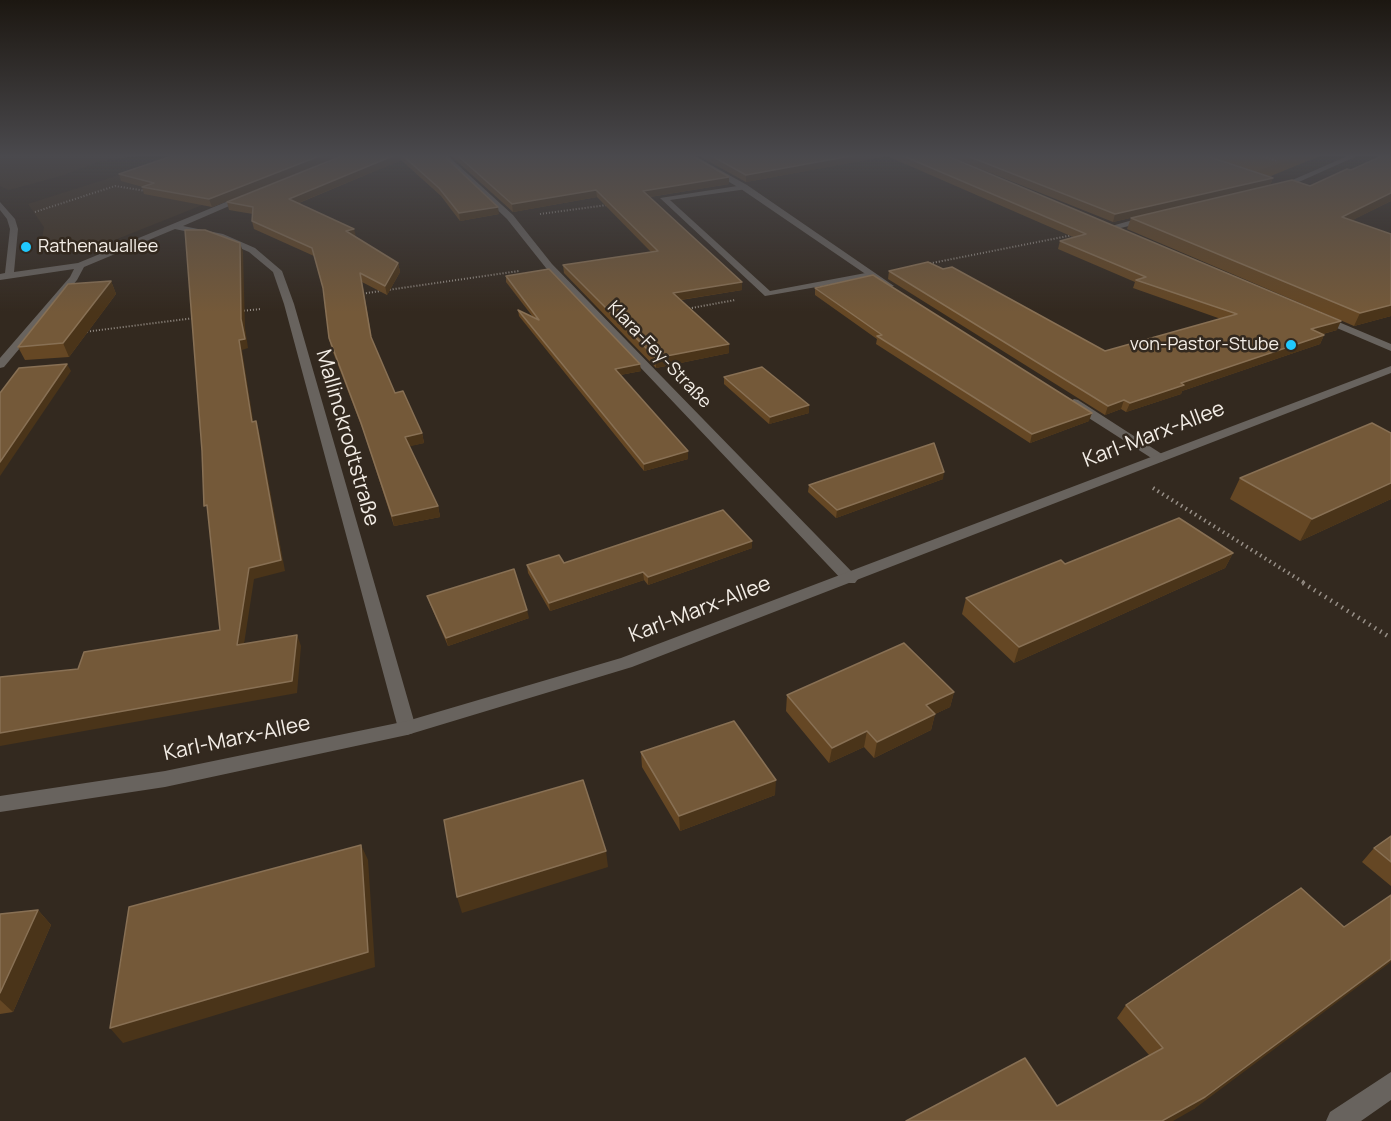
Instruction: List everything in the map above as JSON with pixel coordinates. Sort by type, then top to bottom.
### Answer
[{"type":"street","points":[[0,286],[5,277],[14,229],[12,219],[3,207]]},
{"type":"street","points":[[5,277],[80,265],[219,207]]},
{"type":"street","name":"Klara-Fey-Straße","points":[[500,207],[510,217],[549,267],[850,579]]},
{"type":"street","points":[[674,207],[768,294],[871,275]]},
{"type":"street","points":[[773,207],[901,294]]},
{"type":"street","points":[[1112,227],[1157,216]]},
{"type":"street","points":[[1101,223],[1133,236]]},
{"type":"street","name":"Mallinckrodtstraße","points":[[173,226],[220,236],[252,250],[277,271],[289,304],[407,728]]},
{"type":"street","points":[[0,365],[74,278],[80,265]]},
{"type":"street","points":[[1316,316],[1391,348]]},
{"type":"street","name":"Karl-Marx-Allee","points":[[0,804],[165,779],[407,728],[626,663],[850,579],[1391,369]]},
{"type":"street","points":[[1061,395],[1161,458]]},
{"type":"street","points":[[1339,1121],[1391,1084]]},
{"type":"path","points":[[12,219],[48,207]]},
{"type":"path","points":[[510,217],[589,207]]},
{"type":"path","points":[[871,275],[1112,227]]},
{"type":"path","points":[[360,294],[549,267]]},
{"type":"path","points":[[675,311],[768,294]]},
{"type":"path","points":[[230,313],[289,304]]},
{"type":"path","points":[[79,332],[206,316]]},
{"type":"path","points":[[1128,471],[1391,638]]},
{"type":"shaded area","points":[[30,207],[197,207],[92,249],[40,251],[44,227]]},
{"type":"building","points":[[253,207],[307,207],[354,229],[346,231],[398,263],[385,286],[360,273],[371,337],[395,393],[403,391],[422,433],[405,437],[438,506],[392,516],[361,423],[329,338],[323,288],[312,248],[252,221]]},
{"type":"building","points":[[454,207],[496,207],[459,213]]},
{"type":"building","points":[[614,207],[661,207],[742,282],[673,293],[729,344],[656,358],[563,265],[658,251]]},
{"type":"building","points":[[1024,207],[1070,207],[1341,321],[1311,329],[1324,335],[1181,383],[1184,385],[1130,403],[1124,400],[1108,406],[889,271],[928,262],[943,269],[952,267],[1105,351],[1237,314],[1136,280],[1146,277],[1060,241],[1086,234]]},
{"type":"building","points":[[1098,207],[1144,207],[1115,214]]},
{"type":"building","points":[[1176,207],[1362,207],[1342,217],[1391,234],[1391,305],[1360,313],[1131,218]]},
{"type":"building","points":[[185,230],[205,230],[240,243],[241,319],[245,339],[239,340],[252,422],[256,421],[281,560],[249,568],[237,645],[297,635],[292,681],[0,733],[0,677],[78,669],[84,652],[220,630],[207,505],[204,506]]},
{"type":"building","points":[[549,269],[640,364],[615,369],[688,451],[644,464],[518,310],[539,320],[506,276]]},
{"type":"building","points":[[873,275],[1092,413],[1032,434],[877,336],[882,335],[815,288]]},
{"type":"building","points":[[111,281],[63,343],[18,347],[68,284]]},
{"type":"building","points":[[67,364],[0,462],[0,393],[19,368]]},
{"type":"building","points":[[762,367],[809,405],[770,417],[724,377]]},
{"type":"building","points":[[1372,423],[1391,433],[1391,483],[1312,519],[1240,478]]},
{"type":"building","points":[[934,443],[944,472],[837,510],[809,485]]},
{"type":"building","points":[[723,510],[752,541],[648,577],[643,572],[549,603],[527,565],[559,555],[564,563]]},
{"type":"building","points":[[1179,518],[1233,553],[1019,647],[966,598],[1061,560],[1065,564]]},
{"type":"building","points":[[514,569],[527,610],[446,638],[427,596]]},
{"type":"building","points":[[904,643],[954,692],[926,705],[935,714],[877,742],[867,731],[832,748],[787,695]]},
{"type":"building","points":[[734,721],[776,780],[679,816],[641,752]]},
{"type":"building","points":[[583,780],[606,851],[457,897],[444,820]]},
{"type":"building","points":[[1391,836],[1391,862],[1374,848]]},
{"type":"building","points":[[361,845],[368,952],[110,1028],[129,907]]},
{"type":"building","points":[[1301,888],[1344,927],[1391,895],[1391,959],[1205,1097],[1162,1121],[906,1121],[1025,1058],[1057,1106],[1163,1048],[1126,1005]]},
{"type":"building","points":[[38,910],[0,993],[0,914]]},
{"type":"place","name":"Rathenauallee","points":[[26,247]]},
{"type":"place","name":"von-Pastor-Stube","points":[[1291,345]]}]
